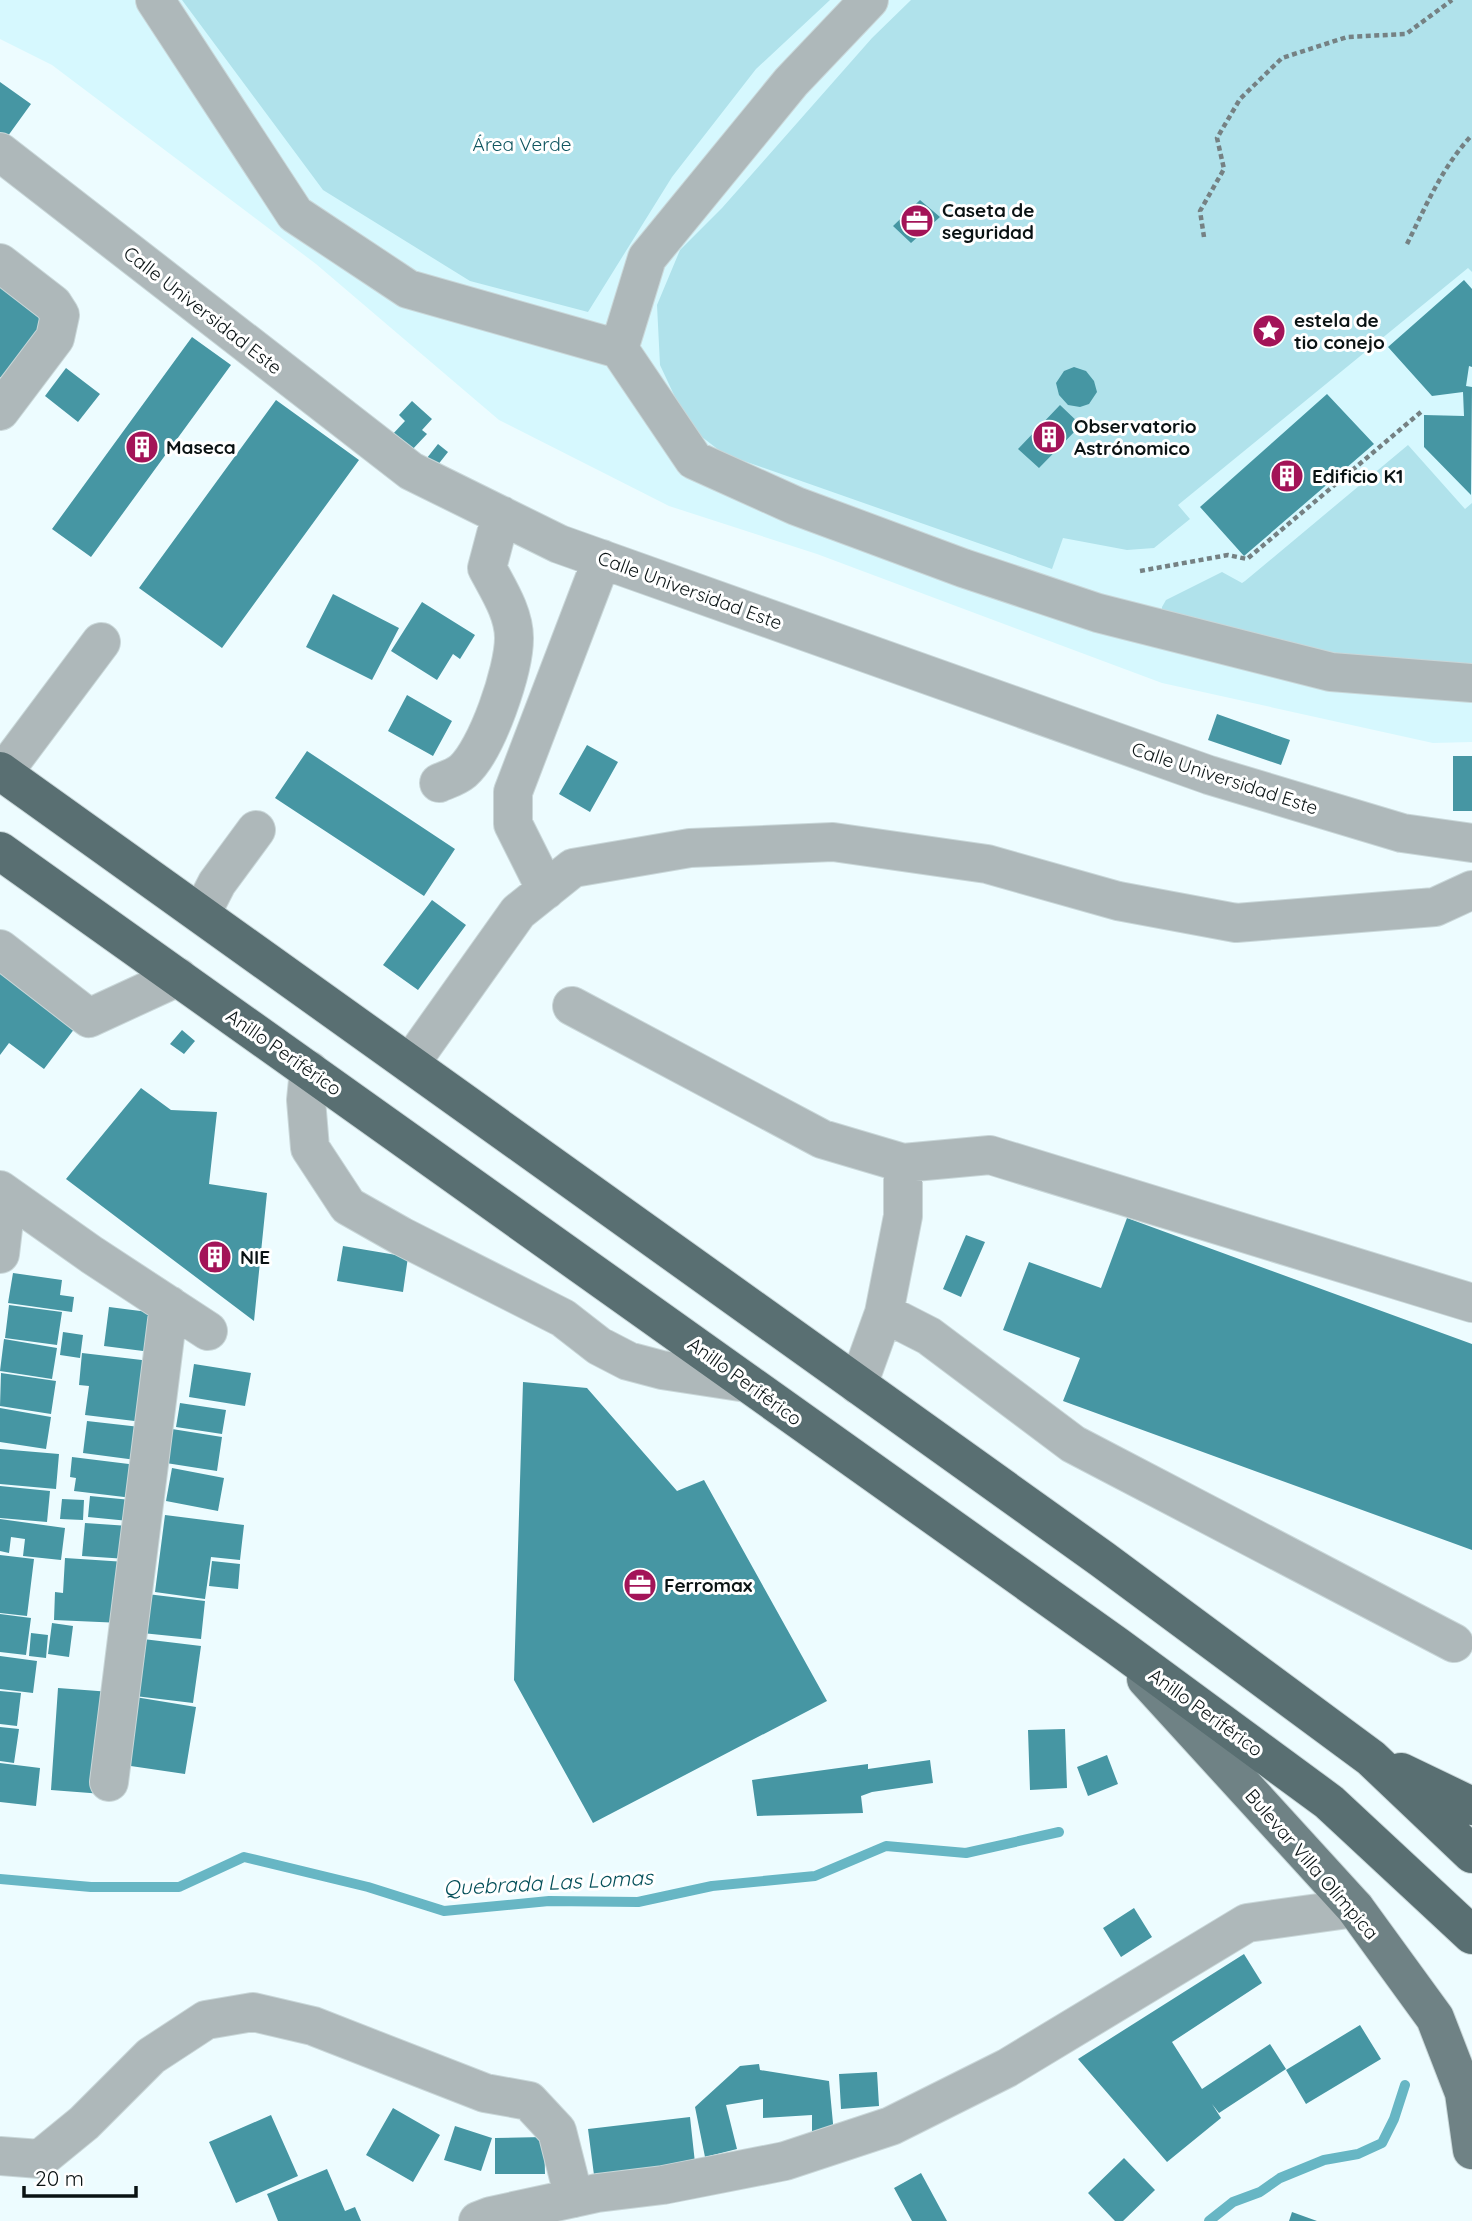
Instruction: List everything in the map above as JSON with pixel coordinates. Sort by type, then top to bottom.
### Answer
[{"type":"highway","points":[[1,772],[1102,1559],[1371,1758],[1472,1854]]},
{"type":"highway","name":"Anillo Periférico","points":[[0,851],[1117,1646],[1329,1802],[1472,1935]]},
{"type":"highway","points":[[1371,1758],[1472,1807]]},
{"type":"main road","name":"Bulevar Villa Olímpica","points":[[1117,1646],[1355,1908],[1435,2018],[1464,2093],[1472,2150]]},
{"type":"street","points":[[155,0],[295,214],[408,289],[619,349],[694,460],[796,506],[963,568],[1098,613],[1331,672],[1472,683]]},
{"type":"street","points":[[619,349],[648,258],[791,82],[869,0]]},
{"type":"street","name":"Calle Universidad Este","points":[[0,152],[411,471],[559,544],[1209,775],[1402,833],[1472,843]]},
{"type":"street","points":[[0,263],[53,304],[60,315],[55,338],[0,411]]},
{"type":"street","points":[[439,783],[462,772],[484,742],[505,687],[514,637],[508,608],[487,568],[501,515]]},
{"type":"street","points":[[546,890],[513,824],[513,792],[602,559]]},
{"type":"street","points":[[1,772],[101,642]]},
{"type":"street","points":[[201,914],[217,883],[256,831]]},
{"type":"street","points":[[410,1064],[518,912],[573,868],[690,848],[833,842],[988,864],[1118,901],[1236,923],[1434,908],[1472,890]]},
{"type":"street","points":[[0,948],[89,1018],[178,977]]},
{"type":"street","points":[[572,1006],[822,1139],[903,1163],[990,1155],[1472,1303]]},
{"type":"street","points":[[309,1070],[306,1100],[310,1148],[348,1206],[401,1236],[563,1318],[599,1346],[628,1362],[747,1383]]},
{"type":"street","points":[[858,1385],[884,1313],[903,1216],[903,1163]]},
{"type":"street","points":[[0,1254],[4,1193]]},
{"type":"street","points":[[4,1193],[208,1331]]},
{"type":"street","points":[[109,1782],[169,1305]]},
{"type":"street","points":[[884,1313],[929,1336],[1073,1444],[1454,1643]]},
{"type":"street","points":[[478,2221],[597,2193],[663,2185],[785,2161],[891,2126],[1007,2068],[1247,1923],[1355,1908]]},
{"type":"street","points":[[0,2156],[40,2159],[84,2123],[150,2056],[206,2020],[253,2012],[313,2026],[485,2093],[529,2101],[557,2131],[575,2198]]},
{"type":"path","points":[[1204,237],[1200,211],[1224,169],[1217,138],[1240,99],[1282,58],[1347,37],[1406,34],[1452,0]]},
{"type":"path","points":[[1407,244],[1434,188],[1455,153],[1472,135]]},
{"type":"path","points":[[1140,571],[1228,555],[1247,559],[1421,412]]},
{"type":"shaded area","points":[[0,0],[1472,0],[1472,742],[1433,743],[1162,683],[817,554],[669,506],[499,420],[316,264],[52,65],[0,39]]},
{"type":"green space","name":"Área Verde","points":[[182,0],[830,0],[756,69],[672,177],[588,312],[470,281],[323,190]]},
{"type":"green space","points":[[911,0],[1472,0],[1472,272],[1468,268],[1178,505],[1190,519],[1154,548],[1127,550],[1063,538],[1052,569],[724,454],[689,427],[660,365],[657,305],[680,250],[722,208],[872,38]]},
{"type":"green space","points":[[1408,445],[1465,509],[1472,503],[1472,669],[1302,652],[1162,618],[1162,607],[1166,600],[1222,572],[1242,583],[1245,581]]},
{"type":"building","points":[[0,82],[31,104],[5,140],[0,137]]},
{"type":"building","name":"Caseta de seguridad","points":[[920,200],[940,217],[911,243],[893,226]]},
{"type":"building","points":[[0,278],[52,318],[5,380],[0,377]]},
{"type":"building","points":[[1464,280],[1472,289],[1472,367],[1469,366],[1466,386],[1472,387],[1471,495],[1424,447],[1424,415],[1464,416],[1463,392],[1432,396],[1388,347]]},
{"type":"building","name":"Maseca","points":[[192,337],[231,365],[91,557],[52,529]]},
{"type":"building","name":"Observatorio Astrónomico","points":[[1074,367],[1086,371],[1094,381],[1097,392],[1089,404],[1080,407],[1068,405],[1059,395],[1056,383],[1064,371]]},
{"type":"building","points":[[66,368],[100,394],[78,422],[45,396]]},
{"type":"building","name":"Edificio K1","points":[[1327,394],[1374,444],[1244,556],[1200,507]]},
{"type":"building","points":[[276,400],[359,460],[222,648],[139,588]]},
{"type":"building","points":[[412,401],[432,419],[422,430],[427,434],[410,452],[391,436],[405,421],[399,415]]},
{"type":"building","name":"Observatorio Astrónomico","points":[[1060,405],[1081,425],[1039,468],[1018,449]]},
{"type":"building","points":[[438,444],[448,452],[433,471],[423,463]]},
{"type":"building","points":[[333,594],[399,628],[372,680],[306,647]]},
{"type":"building","points":[[422,602],[475,635],[460,659],[453,654],[437,680],[391,651]]},
{"type":"building","points":[[407,695],[452,721],[433,756],[388,731]]},
{"type":"building","points":[[1217,714],[1290,740],[1281,765],[1208,740]]},
{"type":"building","points":[[587,745],[618,762],[590,812],[559,794]]},
{"type":"building","points":[[307,751],[455,849],[424,896],[275,798]]},
{"type":"building","points":[[1453,756],[1472,756],[1472,811],[1453,811]]},
{"type":"building","points":[[432,900],[466,925],[418,990],[383,965]]},
{"type":"building","points":[[0,961],[81,1020],[44,1069],[9,1043],[0,1055]]},
{"type":"building","points":[[182,1030],[195,1041],[184,1054],[170,1044]]},
{"type":"building","name":"NIE","points":[[141,1088],[171,1110],[217,1112],[209,1184],[267,1193],[254,1321],[66,1179]]},
{"type":"building","points":[[1127,1218],[1472,1344],[1472,1550],[1063,1401],[1080,1358],[1003,1330],[1029,1262],[1101,1288]]},
{"type":"building","points":[[966,1235],[985,1242],[961,1297],[943,1289]]},
{"type":"building","points":[[343,1246],[408,1257],[403,1292],[337,1281]]},
{"type":"building","points":[[13,1273],[62,1280],[60,1295],[74,1297],[72,1312],[8,1303]]},
{"type":"building","points":[[9,1305],[62,1312],[57,1345],[5,1338]]},
{"type":"building","points":[[109,1307],[156,1313],[151,1352],[104,1346]]},
{"type":"building","points":[[63,1332],[83,1335],[80,1358],[60,1355]]},
{"type":"building","points":[[4,1339],[57,1348],[52,1379],[0,1371]]},
{"type":"building","points":[[82,1353],[159,1362],[151,1423],[85,1415],[89,1386],[79,1385]]},
{"type":"building","points":[[194,1364],[251,1373],[245,1406],[189,1397]]},
{"type":"building","points":[[1,1373],[56,1381],[51,1414],[0,1406]]},
{"type":"building","name":"Ferromax","points":[[523,1382],[587,1388],[677,1491],[704,1480],[827,1701],[593,1823],[514,1680]]},
{"type":"building","points":[[180,1403],[226,1410],[222,1434],[176,1427]]},
{"type":"building","points":[[0,1408],[51,1417],[46,1449],[0,1442]]},
{"type":"building","points":[[87,1421],[140,1427],[136,1460],[83,1453]]},
{"type":"building","points":[[172,1429],[222,1437],[217,1471],[166,1463]]},
{"type":"building","points":[[0,1449],[59,1454],[56,1489],[0,1484]]},
{"type":"building","points":[[72,1457],[145,1466],[141,1499],[74,1491],[76,1478],[70,1477]]},
{"type":"building","points":[[172,1468],[224,1478],[218,1511],[166,1501]]},
{"type":"building","points":[[0,1486],[50,1491],[47,1522],[0,1518]]},
{"type":"building","points":[[90,1496],[131,1500],[129,1521],[88,1517]]},
{"type":"building","points":[[62,1499],[84,1500],[83,1520],[60,1519]]},
{"type":"building","points":[[165,1515],[244,1525],[240,1560],[211,1557],[205,1599],[155,1592]]},
{"type":"building","points":[[0,1519],[65,1528],[61,1560],[23,1556],[25,1539],[11,1537],[9,1553],[0,1551]]},
{"type":"building","points":[[85,1523],[129,1526],[127,1559],[82,1556]]},
{"type":"building","points":[[0,1555],[34,1559],[27,1616],[0,1613]]},
{"type":"building","points":[[65,1558],[126,1562],[122,1623],[54,1620],[55,1592],[63,1593]]},
{"type":"building","points":[[212,1561],[240,1564],[238,1589],[209,1586]]},
{"type":"building","points":[[147,1594],[205,1601],[201,1639],[142,1633]]},
{"type":"building","points":[[0,1614],[31,1618],[26,1655],[0,1652]]},
{"type":"building","points":[[52,1623],[73,1626],[69,1657],[48,1654]]},
{"type":"building","points":[[31,1633],[48,1635],[46,1658],[29,1656]]},
{"type":"building","points":[[143,1639],[201,1646],[193,1703],[135,1696]]},
{"type":"building","points":[[0,1656],[37,1661],[33,1693],[0,1689]]},
{"type":"building","points":[[58,1688],[111,1692],[103,1794],[51,1790]]},
{"type":"building","points":[[0,1691],[21,1693],[17,1726],[0,1724]]},
{"type":"building","points":[[135,1697],[196,1707],[185,1774],[124,1765]]},
{"type":"building","points":[[0,1727],[19,1729],[14,1763],[0,1761]]},
{"type":"building","points":[[1065,1729],[1067,1788],[1030,1790],[1028,1730]]},
{"type":"building","points":[[1107,1755],[1118,1784],[1088,1796],[1077,1767]]},
{"type":"building","points":[[930,1760],[933,1783],[861,1796],[863,1813],[757,1816],[752,1780],[868,1764],[868,1769]]},
{"type":"building","points":[[0,1763],[40,1768],[36,1806],[0,1802]]},
{"type":"building","points":[[1134,1908],[1152,1937],[1121,1957],[1103,1928]]},
{"type":"building","points":[[1244,1954],[1262,1983],[1172,2042],[1202,2089],[1270,2044],[1286,2069],[1219,2113],[1212,2104],[1221,2118],[1167,2162],[1078,2059]]},
{"type":"building","points":[[1360,2025],[1381,2059],[1306,2104],[1286,2070]]},
{"type":"building","points":[[759,2064],[760,2070],[829,2081],[834,2134],[812,2137],[812,2115],[763,2118],[763,2099],[726,2105],[737,2149],[705,2157],[695,2107],[740,2066]]},
{"type":"building","points":[[877,2072],[879,2106],[841,2109],[839,2074]]},
{"type":"building","points":[[393,2108],[440,2135],[413,2182],[366,2155]]},
{"type":"building","points":[[271,2115],[298,2176],[236,2203],[209,2142]]},
{"type":"building","points":[[690,2117],[695,2163],[594,2175],[588,2129]]},
{"type":"building","points":[[455,2126],[492,2138],[481,2171],[444,2160]]},
{"type":"building","points":[[544,2137],[545,2174],[495,2174],[495,2138]]},
{"type":"building","points":[[1124,2158],[1155,2190],[1123,2221],[1115,2221],[1088,2193]]},
{"type":"building","points":[[327,2169],[345,2211],[355,2207],[361,2221],[278,2221],[267,2194]]},
{"type":"building","points":[[921,2173],[947,2221],[912,2221],[894,2188]]},
{"type":"building","points":[[1292,2212],[1317,2221],[1289,2221]]},
{"type":"waterway","name":"Quebrada Las Lomas","points":[[0,1879],[91,1887],[179,1887],[244,1857],[368,1887],[444,1911],[549,1901],[638,1902],[712,1886],[815,1876],[886,1846],[966,1853],[1059,1832]]},
{"type":"waterway","points":[[1209,2221],[1233,2202],[1260,2192],[1280,2178],[1324,2160],[1358,2154],[1382,2143],[1394,2119],[1405,2085]]},
{"type":"place","name":"Caseta de seguridad","points":[[917,221]]},
{"type":"place","name":"estela de tio conejo","points":[[1269,331]]},
{"type":"place","name":"Observatorio Astrónomico","points":[[1049,437]]},
{"type":"place","name":"Maseca","points":[[142,447]]},
{"type":"place","name":"Edificio K1","points":[[1287,476]]},
{"type":"place","name":"NIE","points":[[215,1257]]},
{"type":"place","name":"Ferromax","points":[[640,1585]]}]
